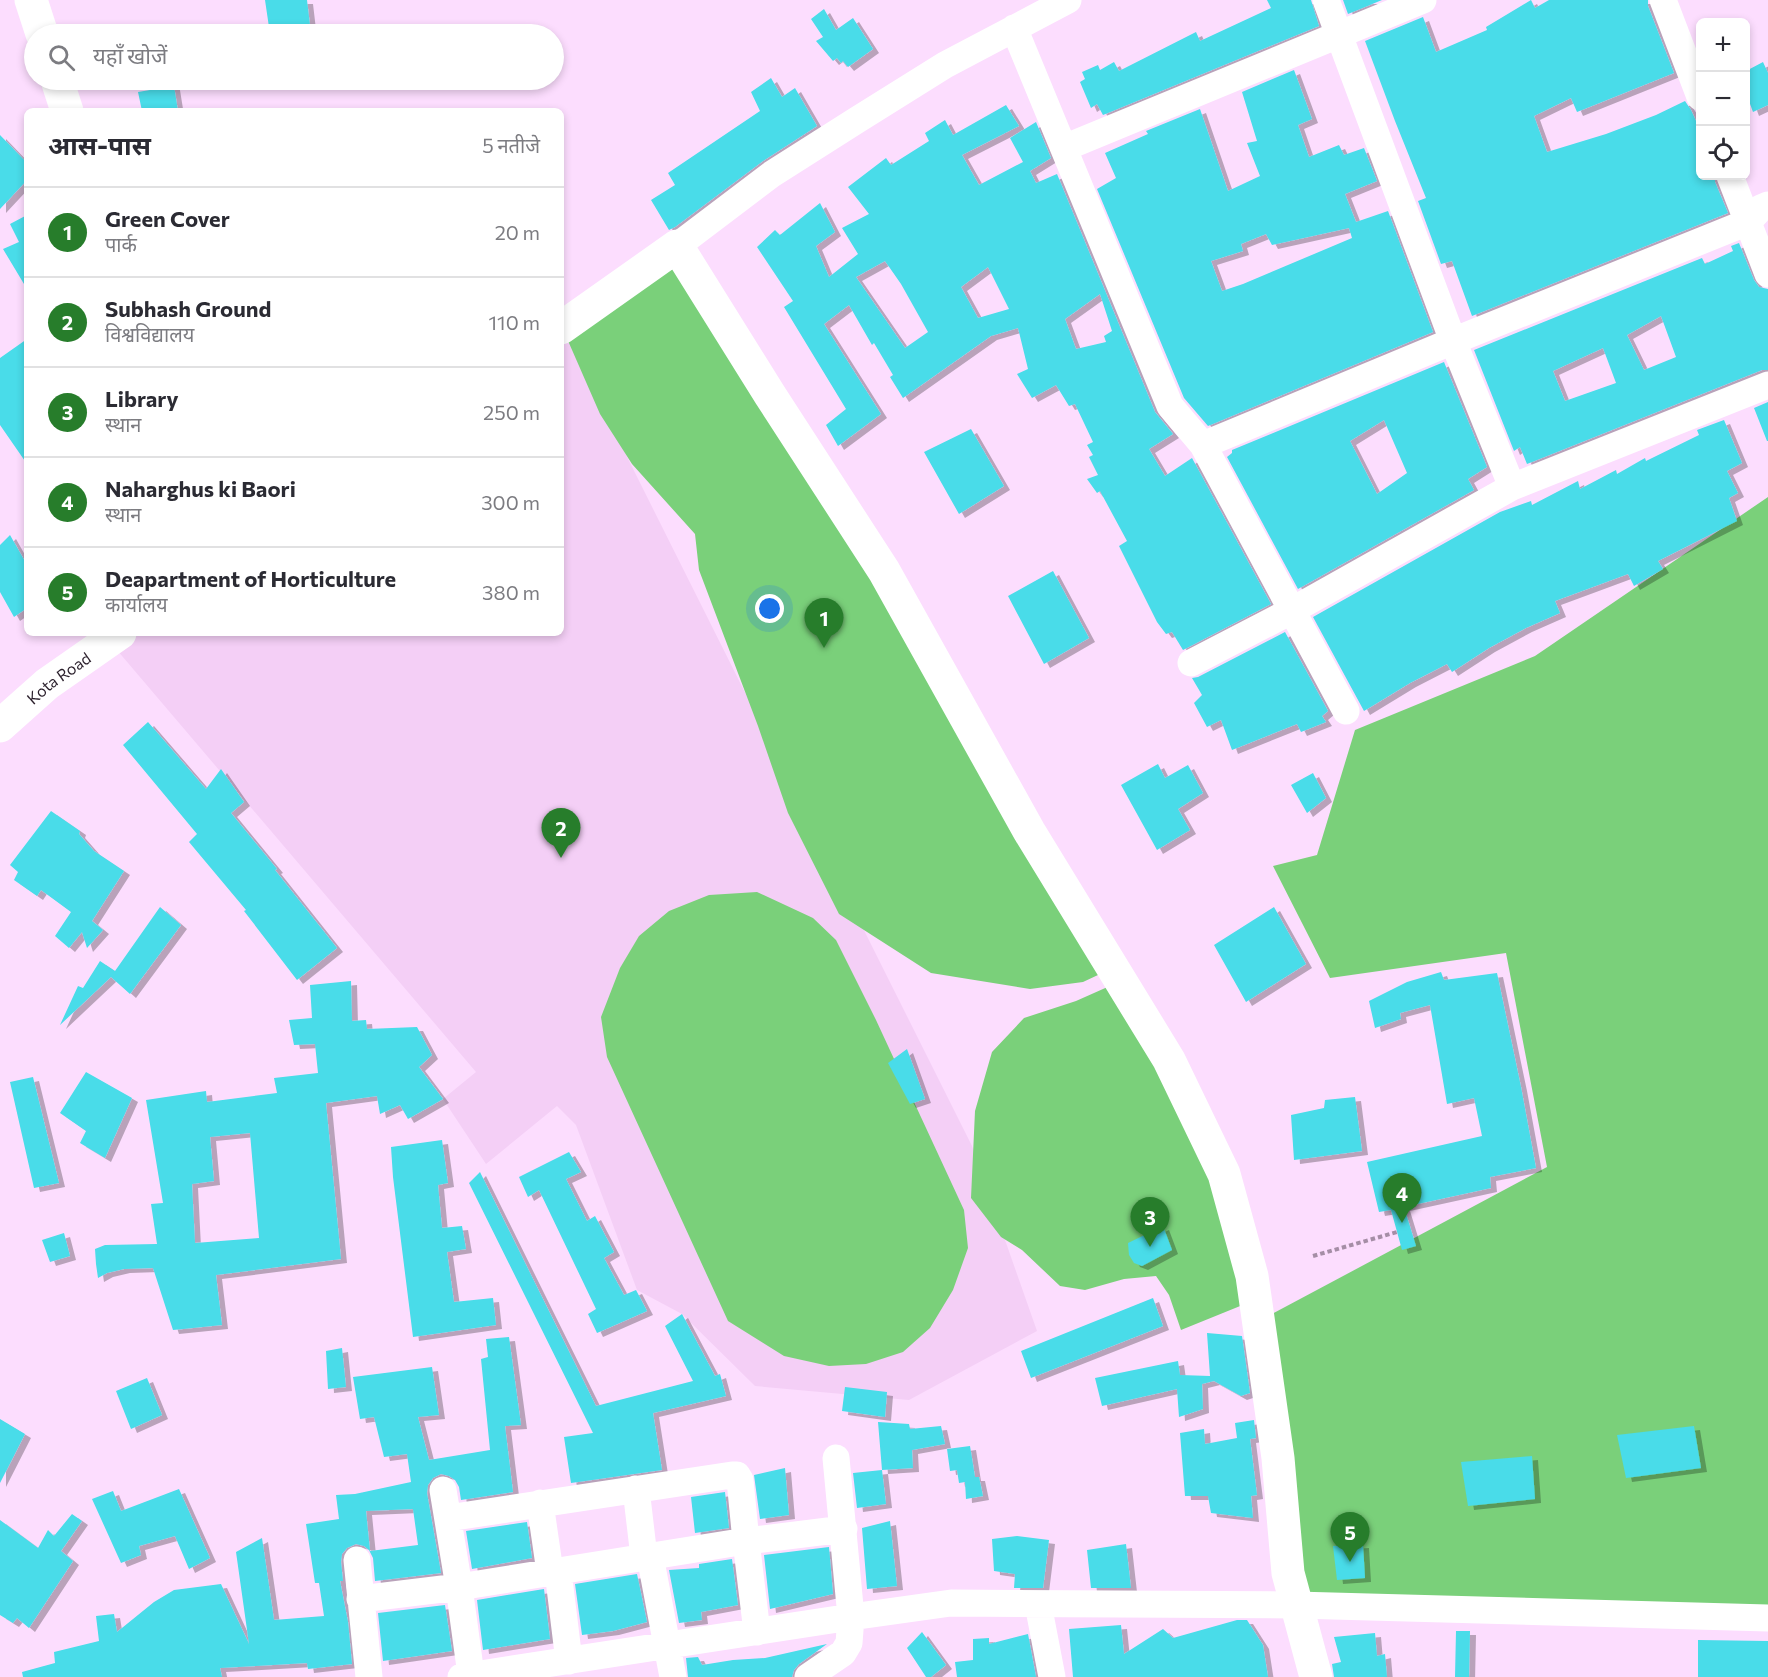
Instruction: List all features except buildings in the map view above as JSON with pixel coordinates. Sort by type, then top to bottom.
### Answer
[{"type":"main road","points":[[31,0],[39,24]]},
{"type":"main road","points":[[60,90],[66,108]]},
{"type":"main road","points":[[564,326],[677,246],[884,571],[1029,831],[1169,1060],[1224,1174],[1252,1276],[1278,1458],[1288,1573],[1316,1677]]},
{"type":"main road","name":"Kota Road","points":[[0,726],[47,684],[116,636]]},
{"type":"street","points":[[677,246],[772,174],[945,65],[1068,0]]},
{"type":"street","points":[[1326,0],[1454,341],[1512,487]]},
{"type":"street","points":[[1064,148],[1423,0]]},
{"type":"street","points":[[1663,0],[1696,84]]},
{"type":"street","points":[[1014,28],[1170,406],[1203,445],[1346,711]]},
{"type":"street","points":[[1734,180],[1758,213],[1768,274]]},
{"type":"street","points":[[1203,445],[1758,213]]},
{"type":"street","points":[[1191,663],[1291,611],[1512,487],[1768,385]]},
{"type":"street","points":[[808,1677],[843,1653],[849,1643],[851,1617],[836,1458]]},
{"type":"street","points":[[448,1518],[737,1475],[740,1480],[757,1632]]},
{"type":"street","points":[[636,1489],[647,1556],[673,1677]]},
{"type":"street","points":[[443,1490],[476,1676],[575,1666],[667,1646],[951,1603],[1296,1605],[1768,1618]]},
{"type":"street","points":[[540,1503],[575,1666]]},
{"type":"street","points":[[360,1599],[459,1587],[647,1556],[844,1529]]},
{"type":"street","points":[[357,1560],[369,1677]]},
{"type":"street","points":[[1038,1604],[1052,1677]]},
{"type":"path","points":[[1313,1256],[1396,1232]]},
{"type":"shaded area","points":[[564,331],[972,1146],[1037,1331],[909,1400],[755,1386],[682,1314],[637,1290],[576,1125],[557,1106],[486,1164],[443,1099],[476,1072],[111,643],[121,636],[564,636]]},
{"type":"green space","points":[[677,246],[1113,968],[1083,982],[1030,989],[931,973],[839,914],[788,813],[699,570],[695,534],[632,464],[600,414],[564,332],[564,326]]},
{"type":"green space","points":[[1768,497],[1768,1617],[1296,1605],[1259,1321],[1547,1167],[1506,953],[1330,978],[1273,866],[1317,855],[1355,730],[1535,656]]},
{"type":"green space","points":[[757,892],[813,918],[836,940],[876,1020],[964,1210],[968,1248],[953,1290],[930,1328],[903,1352],[866,1364],[829,1366],[784,1356],[728,1321],[607,1057],[601,1017],[620,968],[639,936],[669,911],[709,895]]},
{"type":"green space","points":[[1121,981],[1169,1060],[1255,1300],[1181,1330],[1169,1295],[1156,1276],[1124,1279],[1085,1290],[1060,1286],[1022,1250],[1001,1237],[971,1198],[975,1111],[992,1052],[1024,1018],[1076,1001]]},
{"type":"place","name":"Green Cover","points":[[824,648]]},
{"type":"place","name":"Subhash Ground","points":[[561,858]]},
{"type":"place","name":"Naharghus ki Baori","points":[[1402,1223]]},
{"type":"place","name":"Library","points":[[1150,1247]]},
{"type":"place","name":"Deapartment of Horticulture","points":[[1350,1562]]}]
